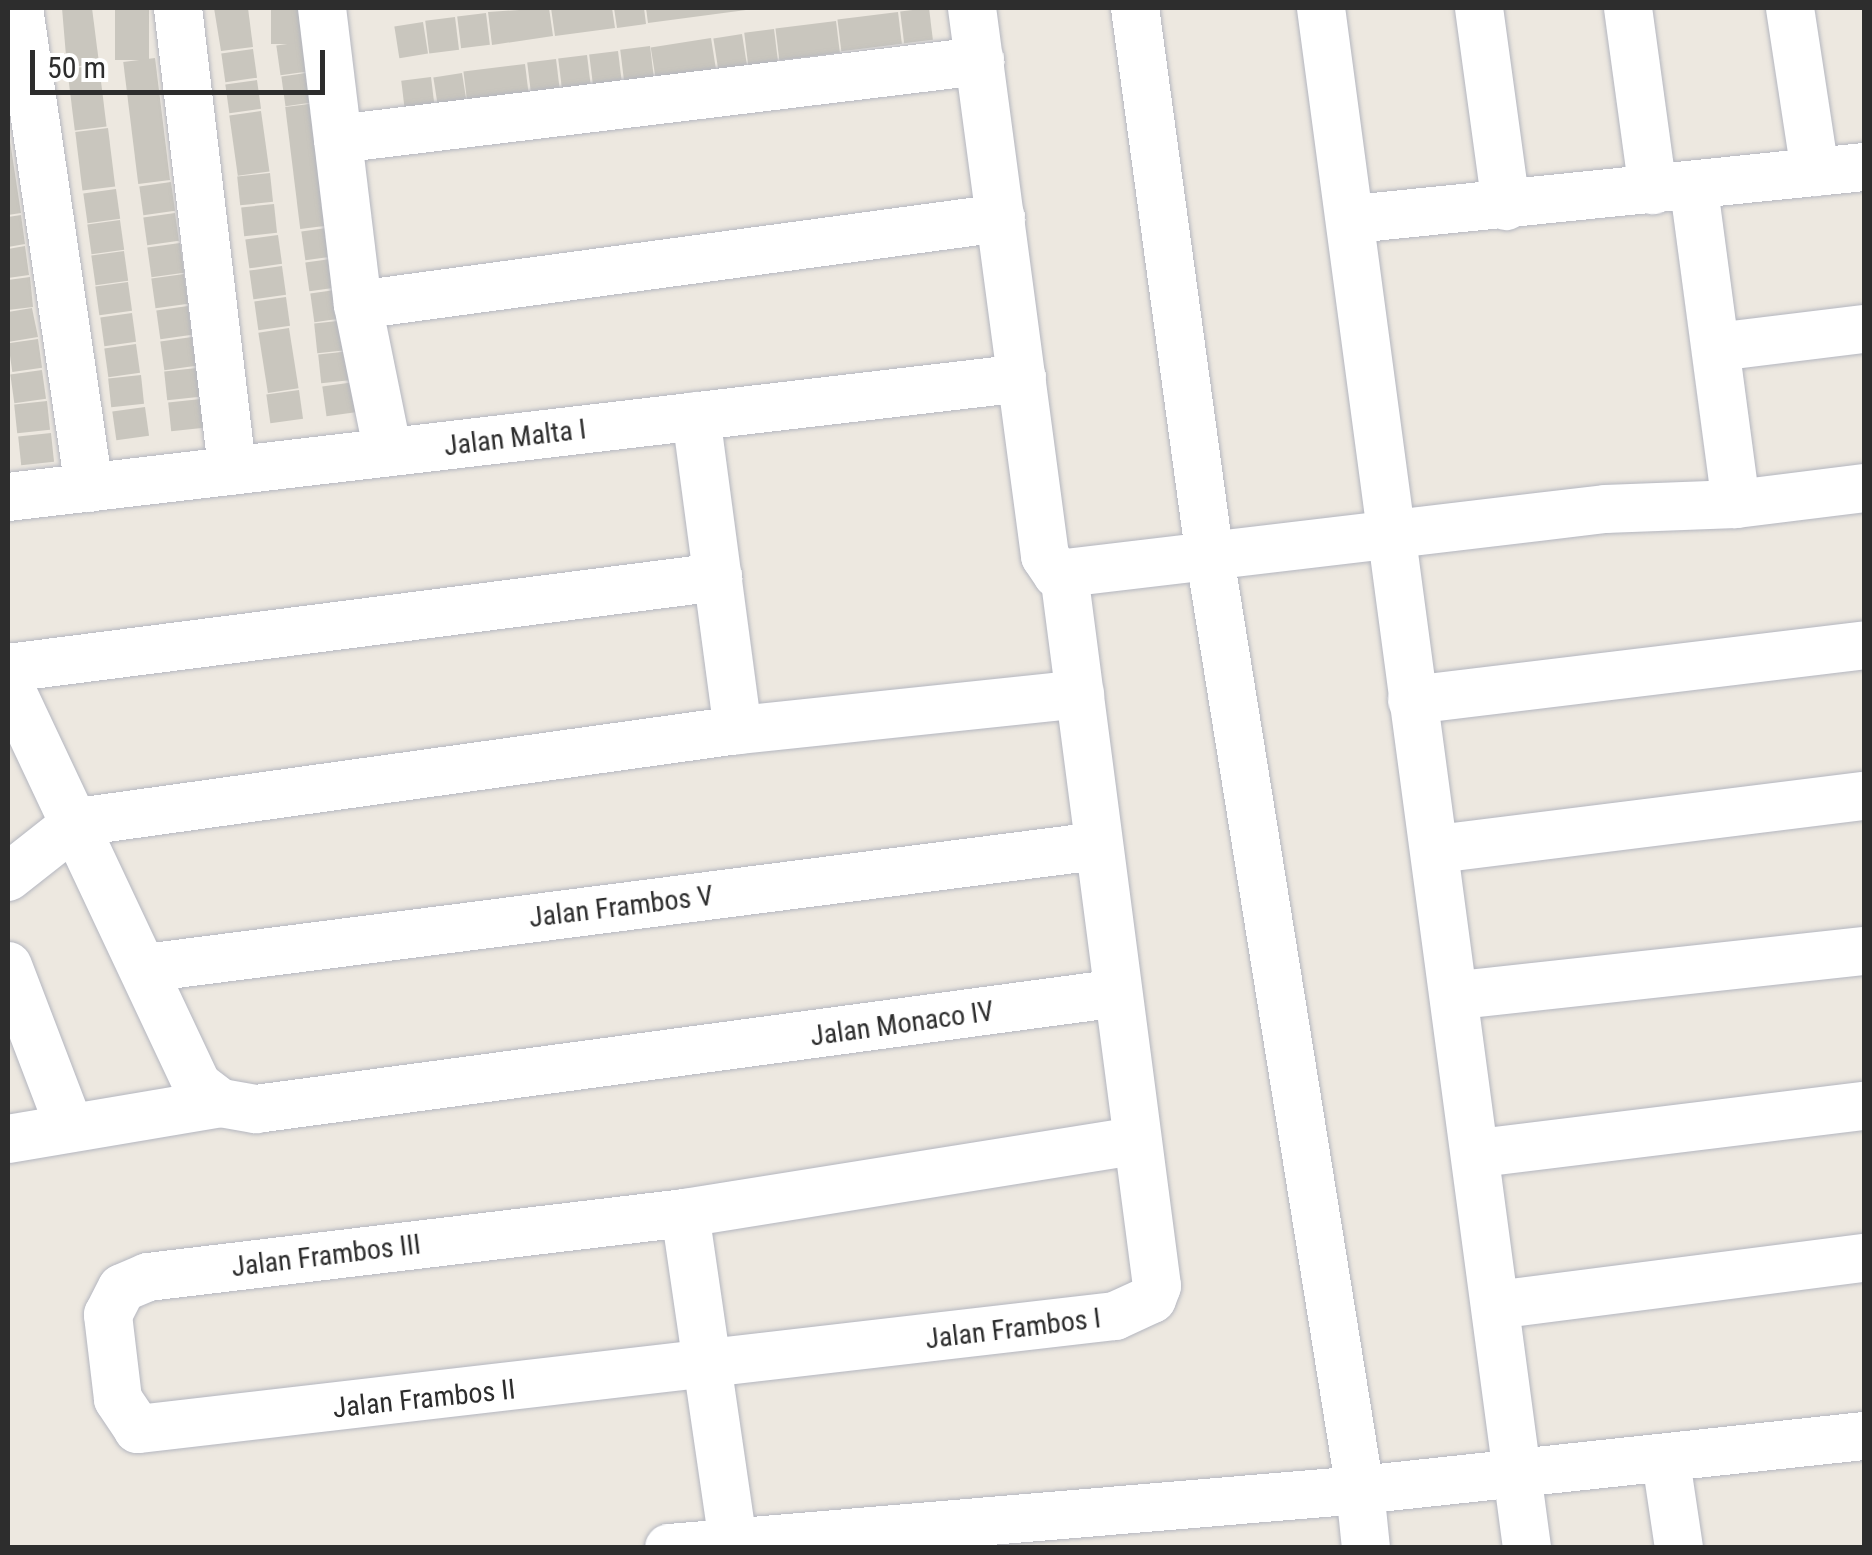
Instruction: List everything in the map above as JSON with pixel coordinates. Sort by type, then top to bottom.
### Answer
[{"type":"street","points":[[19,8],[89,488]]},
{"type":"street","points":[[178,8],[232,471]]},
{"type":"street","points":[[322,8],[358,306],[388,452]]},
{"type":"street","points":[[972,8],[1045,556],[1064,574],[1209,551],[1736,504],[1864,488]]},
{"type":"street","points":[[1135,8],[1209,551],[1360,1490],[1366,1548]]},
{"type":"street","points":[[1321,8],[1354,220],[1386,536],[1437,849],[1480,1153],[1527,1548]]},
{"type":"street","points":[[1479,8],[1506,206]]},
{"type":"street","points":[[1628,8],[1717,347],[1736,504]]},
{"type":"street","points":[[1790,8],[1814,172]]},
{"type":"street","points":[[338,139],[980,61]]},
{"type":"street","points":[[1354,220],[1864,166]]},
{"type":"street","points":[[358,306],[1001,218]]},
{"type":"street","points":[[1717,347],[1864,329]]},
{"type":"street","name":"Jalan Malta I","points":[[8,497],[1022,378]]},
{"type":"street","points":[[696,416],[738,730]]},
{"type":"street","name":"Jalan Frambos I","points":[[710,1368],[1140,1308],[1157,1286],[1064,574]]},
{"type":"street","points":[[8,668],[718,577]]},
{"type":"street","points":[[1412,700],[1864,644]]},
{"type":"street","points":[[8,683],[78,822],[197,1084],[222,1103]]},
{"type":"street","points":[[8,877],[78,822],[738,730],[1080,694]]},
{"type":"street","points":[[1437,849],[1864,796]]},
{"type":"street","name":"Jalan Frambos V","points":[[144,968],[1097,846]]},
{"type":"street","points":[[1458,996],[1864,951]]},
{"type":"street","points":[[8,966],[70,1128]]},
{"type":"street","name":"Jalan Monaco IV","points":[[8,1139],[222,1103],[256,1109],[685,1055],[1118,994]]},
{"type":"street","points":[[1480,1153],[1864,1106]]},
{"type":"street","name":"Jalan Frambos III","points":[[138,1429],[118,1399],[108,1314],[133,1282],[685,1213],[1136,1140]]},
{"type":"street","points":[[685,1213],[733,1544]]},
{"type":"street","points":[[1496,1305],[1864,1258]]},
{"type":"street","name":"Jalan Frambos II","points":[[138,1429],[710,1368]]},
{"type":"street","points":[[669,1548],[1360,1490],[1666,1461],[1864,1436]]},
{"type":"street","points":[[1666,1461],[1679,1548]]},
{"type":"building","points":[[62,8],[92,8],[99,63],[67,68]]},
{"type":"building","points":[[115,8],[149,8],[149,60],[115,60]]},
{"type":"building","points":[[214,8],[248,8],[253,47],[221,51]]},
{"type":"building","points":[[271,8],[305,8],[305,44],[271,44]]},
{"type":"building","points":[[549,8],[553,36],[492,45],[488,12]]},
{"type":"building","points":[[551,8],[612,8],[615,28],[555,36]]},
{"type":"building","points":[[614,8],[644,8],[646,24],[617,28]]},
{"type":"building","points":[[646,8],[746,8],[746,10],[648,23]]},
{"type":"building","points":[[929,8],[933,40],[904,43],[900,12]]},
{"type":"building","points":[[898,12],[902,44],[841,51],[837,19]]},
{"type":"building","points":[[486,13],[490,45],[461,48],[457,17]]},
{"type":"building","points":[[455,17],[459,50],[429,53],[425,21]]},
{"type":"building","points":[[836,21],[840,53],[779,60],[775,28]]},
{"type":"building","points":[[423,22],[428,54],[399,58],[394,27]]},
{"type":"building","points":[[774,29],[778,62],[748,65],[744,33]]},
{"type":"building","points":[[742,34],[747,66],[718,70],[713,39]]},
{"type":"building","points":[[711,38],[716,71],[656,80],[651,48]]},
{"type":"building","points":[[309,41],[313,71],[280,75],[276,46]]},
{"type":"building","points":[[650,46],[654,79],[624,82],[620,50]]},
{"type":"building","points":[[253,49],[257,78],[225,82],[221,53]]},
{"type":"building","points":[[618,51],[622,83],[593,86],[589,55]]},
{"type":"building","points":[[587,55],[591,87],[562,90],[558,59]]},
{"type":"building","points":[[155,58],[170,180],[138,184],[123,62]]},
{"type":"building","points":[[556,59],[560,92],[531,95],[527,63]]},
{"type":"building","points":[[525,64],[529,96],[467,103],[463,72]]},
{"type":"building","points":[[99,65],[107,127],[75,130],[67,69]]},
{"type":"building","points":[[313,72],[317,102],[285,106],[281,76]]},
{"type":"building","points":[[462,73],[467,105],[438,109],[433,78]]},
{"type":"building","points":[[431,77],[435,110],[405,113],[401,81]]},
{"type":"building","points":[[257,80],[261,109],[229,113],[225,84]]},
{"type":"building","points":[[317,103],[332,225],[300,229],[285,107]]},
{"type":"building","points":[[261,111],[269,171],[238,176],[229,115]]},
{"type":"building","points":[[8,128],[21,213],[8,215]]},
{"type":"building","points":[[108,128],[115,187],[82,191],[75,132]]},
{"type":"building","points":[[270,173],[273,202],[240,205],[237,176]]},
{"type":"building","points":[[171,182],[175,211],[143,215],[139,186]]},
{"type":"building","points":[[116,189],[120,219],[87,223],[83,194]]},
{"type":"building","points":[[274,204],[277,233],[244,236],[241,207]]},
{"type":"building","points":[[175,213],[179,241],[147,245],[143,217]]},
{"type":"building","points":[[21,215],[25,244],[8,247],[8,217]]},
{"type":"building","points":[[120,220],[124,250],[91,254],[87,225]]},
{"type":"building","points":[[334,227],[338,256],[305,260],[301,232]]},
{"type":"building","points":[[278,235],[282,264],[249,268],[245,240]]},
{"type":"building","points":[[180,243],[184,273],[151,277],[147,248]]},
{"type":"building","points":[[25,246],[29,275],[8,278],[8,249]]},
{"type":"building","points":[[124,251],[128,281],[95,285],[91,256]]},
{"type":"building","points":[[338,258],[342,287],[309,291],[305,263]]},
{"type":"building","points":[[282,266],[286,295],[253,299],[249,271]]},
{"type":"building","points":[[184,274],[188,304],[155,308],[151,279]]},
{"type":"building","points":[[30,277],[33,307],[8,310],[8,280]]},
{"type":"building","points":[[128,282],[132,311],[99,315],[95,287]]},
{"type":"building","points":[[342,289],[346,318],[314,322],[310,293]]},
{"type":"building","points":[[286,297],[290,326],[258,330],[254,301]]},
{"type":"building","points":[[188,306],[192,335],[160,339],[156,310]]},
{"type":"building","points":[[32,308],[38,337],[8,342],[8,312]]},
{"type":"building","points":[[132,313],[136,342],[104,346],[100,317]]},
{"type":"building","points":[[347,320],[350,350],[317,353],[314,323]]},
{"type":"building","points":[[289,328],[299,388],[268,393],[258,333]]},
{"type":"building","points":[[192,337],[196,366],[164,370],[160,341]]},
{"type":"building","points":[[38,339],[42,368],[12,372],[8,343]]},
{"type":"building","points":[[136,344],[140,373],[108,377],[104,348]]},
{"type":"building","points":[[351,351],[354,380],[321,383],[318,354]]},
{"type":"building","points":[[197,368],[200,397],[167,400],[164,371]]},
{"type":"building","points":[[42,370],[46,399],[14,403],[10,374]]},
{"type":"building","points":[[141,375],[144,404],[111,407],[108,378]]},
{"type":"building","points":[[355,382],[359,412],[326,416],[322,387]]},
{"type":"building","points":[[299,390],[303,419],[270,423],[266,395]]},
{"type":"building","points":[[201,399],[204,428],[171,431],[168,402]]},
{"type":"building","points":[[47,401],[50,430],[17,433],[14,404]]},
{"type":"building","points":[[145,407],[149,436],[116,440],[112,412]]},
{"type":"building","points":[[51,433],[54,462],[21,465],[18,436]]}]
